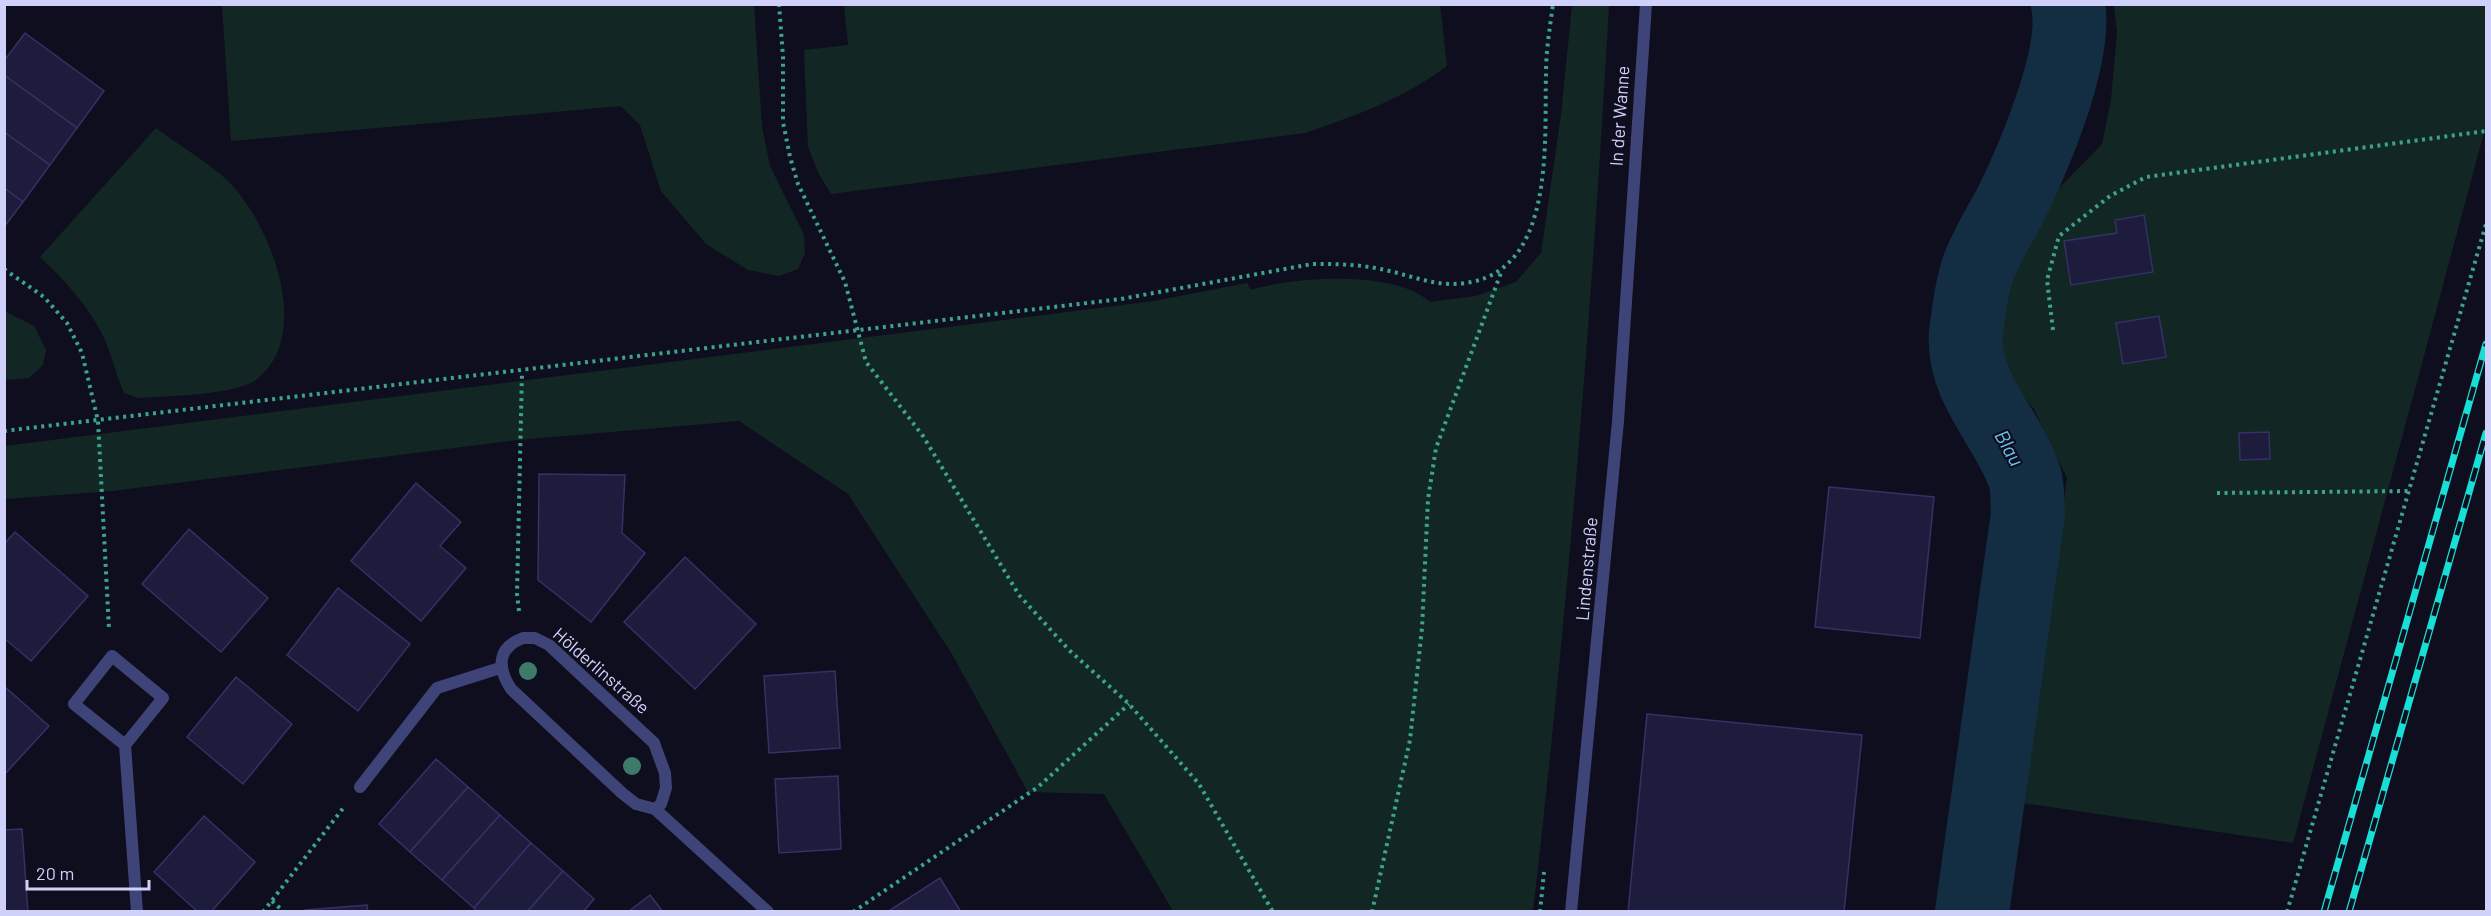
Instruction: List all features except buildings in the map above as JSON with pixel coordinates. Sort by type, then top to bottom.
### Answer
[{"type":"street","name":"In der Wanne","points":[[1631,229],[1646,4]]},
{"type":"street","name":"Lindenstraße","points":[[1571,912],[1618,421],[1631,229]]},
{"type":"street","name":"Hölderlinstraße","points":[[500,668],[500,658],[506,648],[523,638],[535,638],[549,645],[654,742],[665,773],[666,788],[661,804],[655,809]]},
{"type":"street","points":[[125,745],[74,704],[112,656],[163,698],[125,745],[137,912]]},
{"type":"street","points":[[360,787],[437,688],[500,668],[511,688],[622,792],[636,804],[655,809],[768,912]]},
{"type":"path","points":[[779,4],[783,57],[783,122],[790,157],[798,184],[845,282],[855,330],[866,362],[923,436],[1019,595],[1069,650],[1129,704],[1199,784],[1273,912]]},
{"type":"path","points":[[4,431],[522,372],[1121,299],[1312,264],[1343,264],[1380,268],[1449,284],[1473,283],[1502,269],[1519,251],[1535,220],[1544,173],[1546,69],[1553,4]]},
{"type":"path","points":[[2053,330],[2047,280],[2059,236],[2110,196],[2146,177],[2487,131]]},
{"type":"path","points":[[2287,912],[2487,224]]},
{"type":"path","points":[[4,269],[44,297],[67,323],[81,353],[98,421],[112,656]]},
{"type":"path","points":[[1372,912],[1410,740],[1422,628],[1428,499],[1436,448],[1502,269]]},
{"type":"path","points":[[522,372],[517,594],[523,638]]},
{"type":"path","points":[[2217,493],[2410,491]]},
{"type":"path","points":[[853,912],[1038,787],[1129,704]]},
{"type":"path","points":[[262,912],[360,787]]},
{"type":"path","points":[[1540,912],[1545,864]]},
{"type":"path","points":[[272,901],[284,912]]},
{"type":"green space","points":[[1440,4],[1447,66],[1397,97],[1305,133],[831,194],[818,172],[808,147],[804,50],[848,45],[844,5]]},
{"type":"green space","points":[[222,5],[754,5],[762,127],[770,166],[804,235],[805,253],[798,269],[779,276],[748,270],[706,244],[661,191],[640,125],[621,106],[231,141]]},
{"type":"green space","points":[[1572,5],[1609,5],[1578,458],[1533,911],[1173,911],[1104,794],[1028,792],[952,654],[848,494],[739,421],[518,440],[112,491],[5,499],[5,446],[1154,301],[1247,283],[1251,290],[1293,281],[1370,280],[1414,292],[1430,302],[1476,296],[1516,282],[1541,253],[1561,115]]},
{"type":"green space","points":[[2114,5],[2486,5],[2486,125],[2293,843],[2023,803],[2067,478],[2034,409],[2004,373],[2001,330],[2014,257],[2040,208],[2102,144],[2111,100],[2117,32]]},
{"type":"green space","points":[[156,128],[226,179],[258,222],[270,249],[280,278],[284,308],[282,336],[273,360],[256,380],[246,385],[217,392],[139,398],[124,393],[97,325],[75,294],[40,257]]},
{"type":"green space","points":[[4,311],[34,326],[46,350],[43,365],[29,378],[5,380]]},
{"type":"waterway","name":"Blau","points":[[1972,912],[2028,514],[2025,478],[2018,460],[1978,390],[1966,352],[1966,332],[1978,269],[2011,204],[2052,106],[2067,50],[2068,4]]},
{"type":"railway","points":[[2324,912],[2486,344]]},
{"type":"railway","points":[[2349,912],[2486,433]]}]
